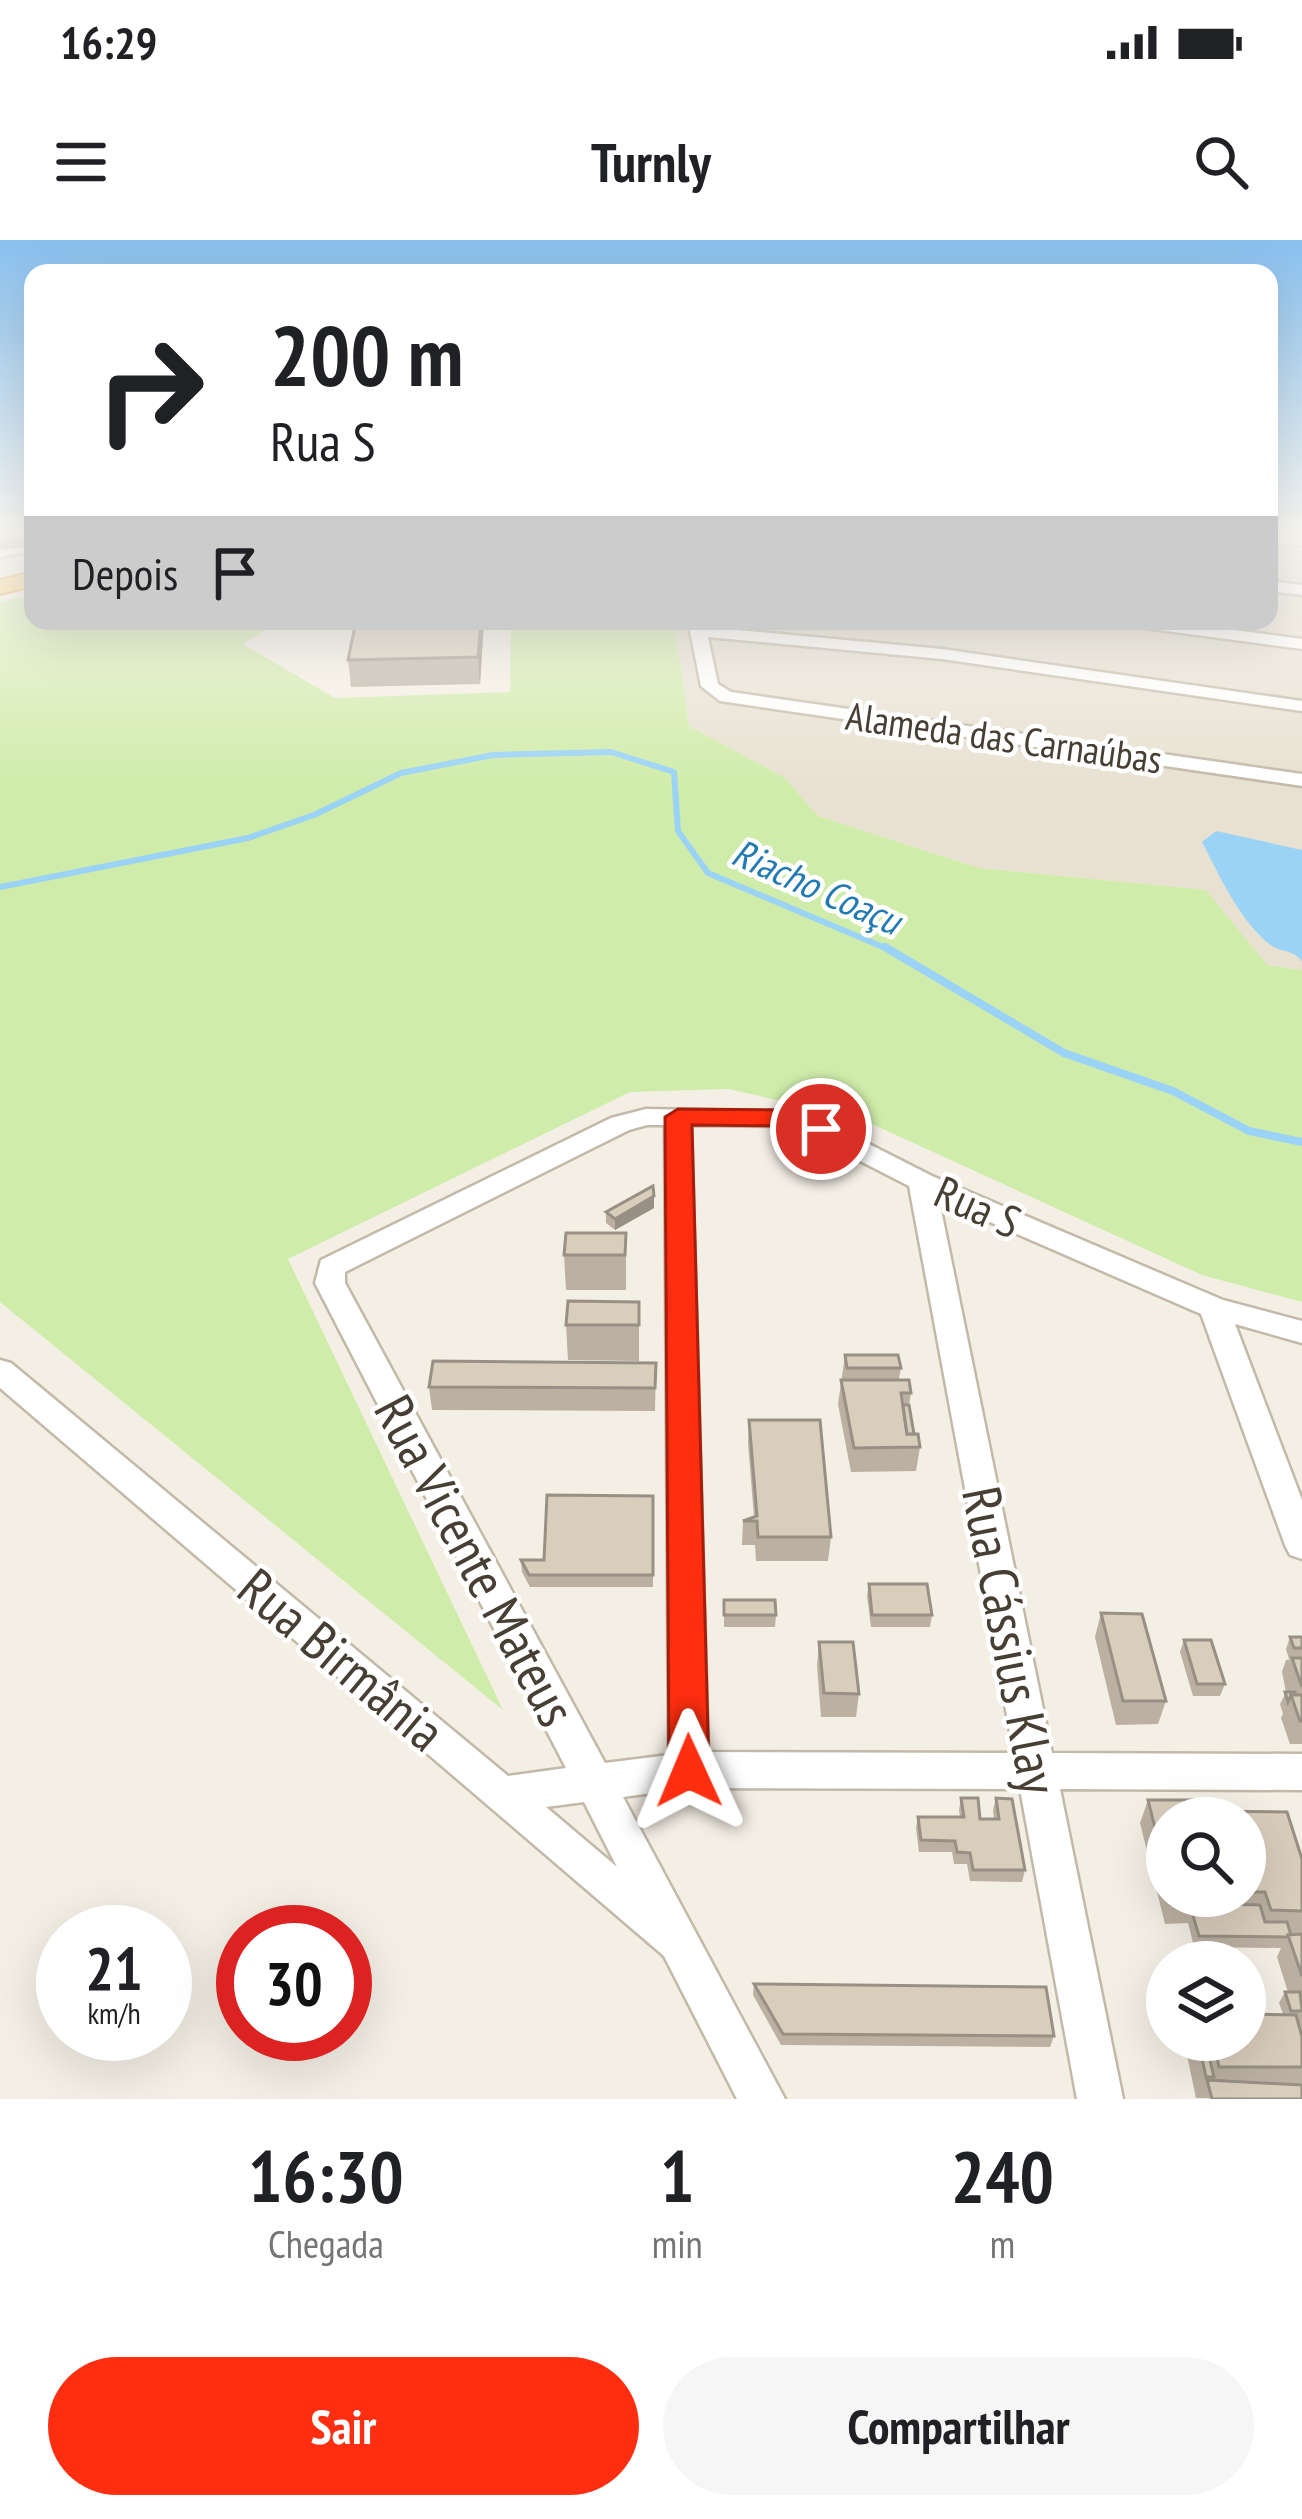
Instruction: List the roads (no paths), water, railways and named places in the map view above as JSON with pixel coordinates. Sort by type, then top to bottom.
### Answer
[{"type":"street","name":"Alameda das Carnaúbas","points":[[698,630],[710,686],[725,697],[1302,780]]},
{"type":"street","points":[[730,630],[1302,706]]},
{"type":"street","points":[[851,630],[855,645]]},
{"type":"street","points":[[1197,630],[1302,644]]},
{"type":"street","points":[[678,1117],[689,1771]]},
{"type":"street","name":"Rua S","points":[[329,1274],[345,1256],[620,1124],[678,1117],[797,1118],[922,1182],[1214,1308],[1302,1332]]},
{"type":"street","name":"Rua Cássius Klay","points":[[922,1182],[1100,2099]]},
{"type":"street","name":"Rua Vicente Mateus","points":[[329,1274],[762,2099]]},
{"type":"street","points":[[1214,1308],[1302,1545]]},
{"type":"street","name":"Rua Birmânia","points":[[0,1371],[682,1948]]},
{"type":"street","points":[[502,1795],[689,1771],[1302,1772]]},
{"type":"water","points":[[1216,831],[1302,850],[1302,961],[1268,943],[1239,909],[1202,842]]},
{"type":"waterway","name":"Riacho Coaçu","points":[[0,887],[248,838],[314,815],[401,773],[493,755],[611,752],[674,772],[678,831],[708,873],[890,950]]},
{"type":"waterway","name":"Riacho Coaçu","points":[[885,947],[1064,1053],[1173,1091],[1249,1131],[1302,1142]]}]
